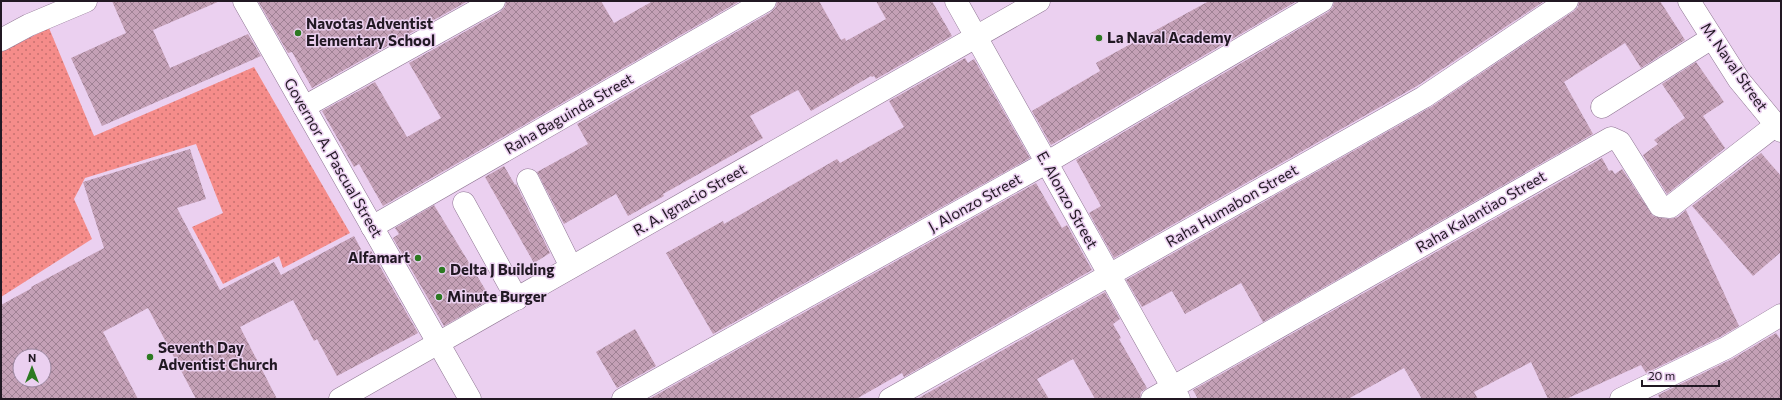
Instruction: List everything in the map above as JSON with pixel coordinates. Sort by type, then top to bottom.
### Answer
[{"type":"street","points":[[1,40],[29,25],[86,1]]},
{"type":"street","name":"Governor A. Pascual Street","points":[[244,1],[470,399]]},
{"type":"street","points":[[304,107],[494,1]]},
{"type":"street","name":"Raha Baguinda Street","points":[[372,227],[765,1]]},
{"type":"street","name":"E. Alonzo Street","points":[[956,1],[1176,393]]},
{"type":"street","name":"R. A. Ignacio Street","points":[[340,399],[1039,1]]},
{"type":"street","name":"J. Alonzo Street","points":[[623,399],[1046,163],[1322,1]]},
{"type":"street","name":"Raha Humabon Street","points":[[890,399],[1424,97],[1567,1]]},
{"type":"street","name":"M. Naval Street","points":[[1689,1],[1739,80],[1778,128]]},
{"type":"street","points":[[1602,107],[1707,42],[1713,40]]},
{"type":"street","name":"Raha Kalantiao Street","points":[[1152,399],[1176,393],[1611,138],[1620,142],[1660,206],[1670,207],[1778,128]]},
{"type":"street","points":[[528,180],[572,267]]},
{"type":"street","points":[[464,203],[517,299]]},
{"type":"street","points":[[1621,399],[1726,348],[1781,315]]},
{"type":"shaded area","points":[[49,28],[94,136],[254,67],[350,233],[283,268],[279,256],[223,284],[192,227],[223,213],[196,144],[85,178],[74,199],[92,239],[1,297],[1,52]]},
{"type":"building","points":[[112,1],[220,1],[153,30],[170,68],[248,34],[261,56],[102,126],[71,58],[126,33]]},
{"type":"building","points":[[258,1],[468,1],[312,88],[292,52],[288,53]]},
{"type":"building","points":[[506,1],[601,1],[614,23],[653,1],[740,1],[383,206],[359,164],[354,167],[322,111],[375,82],[407,137],[441,118],[409,63],[500,12],[505,7]]},
{"type":"building","points":[[777,1],[819,1],[841,40],[845,38],[846,41],[886,19],[876,1],[932,1],[952,36],[876,79],[874,76],[871,76],[811,111],[798,90],[750,116],[763,138],[663,194],[664,196],[628,216],[616,194],[564,224],[537,172],[588,144],[577,124],[771,12],[776,7]]},
{"type":"building","points":[[1209,1],[1297,1],[1051,145],[1032,111],[1100,71],[1096,63]]},
{"type":"building","points":[[1334,1],[1543,2],[1417,86],[1114,258],[1089,213],[1101,206],[1076,160],[1328,12],[1333,7]]},
{"type":"building","points":[[1579,1],[1660,1],[1685,40],[1641,68],[1625,43],[1564,82],[1593,134],[1263,322],[1241,283],[1185,314],[1172,291],[1142,307],[1126,280],[1431,107],[1574,11],[1578,7]]},
{"type":"building","points":[[965,58],[968,63],[974,59],[1030,158],[713,334],[666,253],[723,221],[724,224],[837,159],[840,163],[904,127],[889,101]]},
{"type":"building","points":[[1696,62],[1724,102],[1703,116],[1725,148],[1667,194],[1643,155],[1658,144],[1654,140],[1685,118],[1662,84]]},
{"type":"building","points":[[190,149],[206,199],[177,208],[220,290],[274,262],[281,275],[354,236],[364,255],[371,251],[418,333],[337,376],[317,339],[314,341],[293,300],[240,327],[277,399],[196,399],[148,308],[103,332],[138,399],[1,399],[1,305],[32,288],[31,287],[104,248],[83,182]]},
{"type":"building","points":[[1761,153],[1781,176],[1781,252],[1753,276],[1692,206]]},
{"type":"building","points":[[1602,158],[1609,171],[1612,170],[1615,174],[1622,169],[1653,216],[1669,219],[1678,217],[1686,210],[1739,326],[1720,337],[1646,373],[1641,365],[1566,399],[1548,399],[1531,362],[1474,392],[1478,399],[1422,399],[1404,368],[1348,399],[1198,399],[1193,390]]},
{"type":"building","points":[[504,166],[515,185],[516,184],[550,253],[534,263],[485,177]]},
{"type":"building","points":[[1036,183],[1062,228],[1067,225],[1092,270],[904,377],[902,373],[856,399],[649,399]]},
{"type":"building","name":"Delta J Building","points":[[434,205],[491,299],[444,326],[393,238],[399,234],[395,228]]},
{"type":"building","points":[[1105,292],[1120,319],[1113,324],[1121,338],[1119,339],[1147,388],[1141,392],[1140,398],[1095,399],[1073,359],[1037,379],[1049,399],[917,399]]},
{"type":"building","points":[[635,329],[656,366],[617,388],[596,352]]},
{"type":"building","points":[[1776,333],[1781,340],[1781,399],[1660,399],[1658,395],[1732,359]]},
{"type":"place","name":"Navotas Adventist Elementary School","points":[[298,33]]},
{"type":"place","name":"La Naval Academy","points":[[1099,38]]},
{"type":"place","name":"Alfamart","points":[[418,258]]},
{"type":"place","name":"Delta J Building","points":[[442,270]]},
{"type":"place","name":"Minute Burger","points":[[439,297]]},
{"type":"place","name":"Seventh Day Adventist Church","points":[[150,357]]}]
